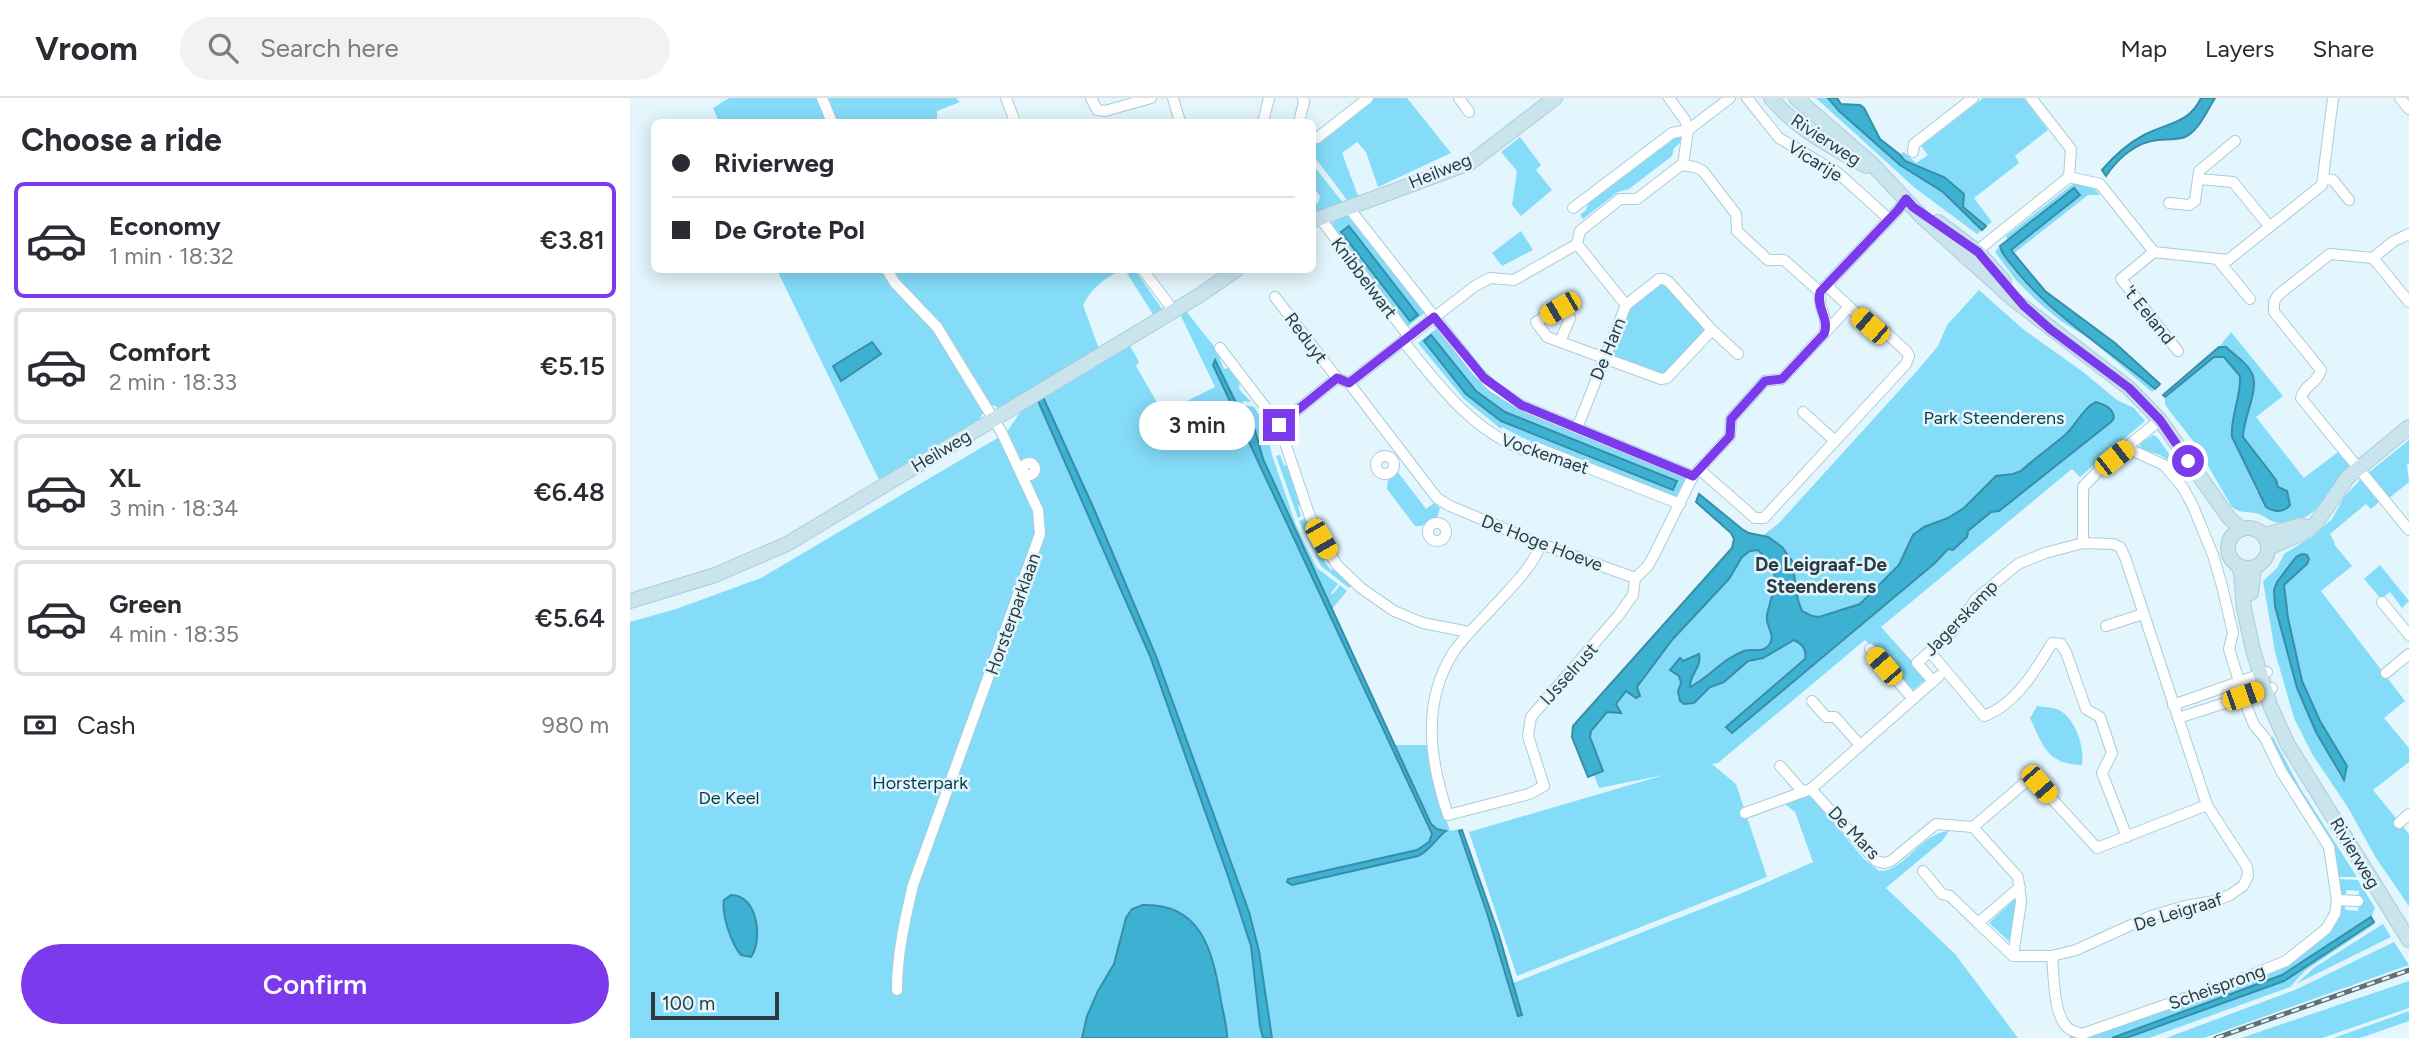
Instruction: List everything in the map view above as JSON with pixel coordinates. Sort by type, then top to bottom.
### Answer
[{"type":"street","points":[[822,98],[831,119]]},
{"type":"street","points":[[1006,98],[1014,119]]},
{"type":"street","points":[[1091,98],[1097,110],[1105,111],[1151,98]]},
{"type":"street","points":[[1173,98],[1179,119]]},
{"type":"street","points":[[1264,119],[1269,98]]},
{"type":"street","points":[[1300,119],[1303,98]]},
{"type":"street","points":[[1316,138],[1368,98]]},
{"type":"street","points":[[1459,98],[1469,112]]},
{"type":"street","name":"Heilweg","points":[[1316,220],[1470,163],[1555,98]]},
{"type":"street","points":[[1279,425],[1337,378],[1349,383],[1434,317],[1490,278],[1514,280],[1577,244],[1580,231],[1620,199],[1637,200],[1682,165],[1688,130],[1685,120],[1669,98]]},
{"type":"street","points":[[1573,208],[1672,133],[1688,130],[1730,98]]},
{"type":"street","name":"Vicarije","points":[[1747,98],[1779,138],[1838,173],[1889,219]]},
{"type":"street","name":"Rivierweg","points":[[1771,98],[1782,111],[1807,131],[1885,178]]},
{"type":"street","name":"Rivierweg","points":[[1796,98],[1872,164],[1910,203],[1974,257],[2050,329],[2129,388],[2160,420],[2229,518],[2236,533]]},
{"type":"street","points":[[1913,152],[1914,144],[1973,98]]},
{"type":"street","points":[[1974,257],[2069,177],[2071,149],[2031,98]]},
{"type":"street","points":[[2069,177],[2100,184],[2154,252],[2228,260],[2322,185],[2333,98]]},
{"type":"street","points":[[2400,98],[2409,109]]},
{"type":"street","points":[[2169,202],[2189,205],[2195,201],[2199,171],[2235,141]]},
{"type":"street","points":[[1349,208],[1477,371],[1498,390],[1521,405],[1696,472],[1755,518],[1764,518],[1909,358],[1907,352],[1882,329],[1870,326],[1784,260],[1768,260],[1737,231],[1736,214],[1703,171],[1682,165]]},
{"type":"street","points":[[2198,179],[2233,182],[2270,227]]},
{"type":"street","points":[[2323,179],[2333,180],[2349,200]]},
{"type":"street","points":[[1824,334],[1826,327],[1818,303],[1823,289],[1889,219],[1910,203]]},
{"type":"street","name":"Knibbelwart","points":[[1316,220],[1406,339]]},
{"type":"street","points":[[2409,234],[2394,241],[2373,258],[2330,254],[2278,295],[2274,302],[2274,312],[2321,370],[2320,377],[2303,391],[2301,398],[2409,530]]},
{"type":"street","name":"De Harn","points":[[1577,244],[1626,305],[1577,428]]},
{"type":"street","name":"'t Eeland","points":[[2154,252],[2121,279],[2178,351]]},
{"type":"street","points":[[2373,258],[2409,302]]},
{"type":"street","points":[[2218,260],[2250,299]]},
{"type":"street","name":"Horsterparklaan","points":[[889,273],[895,284],[937,327],[994,419],[1032,494],[1038,510],[1040,534],[914,885],[905,917],[897,990]]},
{"type":"street","points":[[1145,273],[1173,310]]},
{"type":"street","name":"Heilweg","points":[[630,601],[715,575],[787,544],[1231,273]]},
{"type":"street","points":[[1626,305],[1654,282],[1664,279],[1738,354]]},
{"type":"street","name":"Reduyt","points":[[1275,297],[1337,378]]},
{"type":"street","points":[[1635,578],[1647,567],[1696,472],[1730,436],[1731,419],[1765,381],[1782,379],[1849,308]]},
{"type":"street","points":[[1560,342],[1661,379],[1667,378],[1712,330]]},
{"type":"street","name":"Vockemaet","points":[[1406,339],[1460,410],[1497,438],[1524,450],[1535,447],[1680,504]]},
{"type":"street","points":[[1220,348],[1279,425],[1309,514],[1337,565],[1361,588],[1394,611],[1423,623],[1469,632]]},
{"type":"street","name":"De Hoge Hoeve","points":[[1349,383],[1396,455],[1437,498],[1541,544],[1635,578]]},
{"type":"street","points":[[1804,412],[1835,442]]},
{"type":"street","points":[[2083,543],[2083,487],[2101,468],[2160,420]]},
{"type":"street","points":[[2266,542],[2309,529],[2348,477],[2409,428]]},
{"type":"street","points":[[2127,448],[2164,465],[2192,504],[2209,544],[2222,586],[2233,633],[2229,649],[2254,725],[2265,738],[2281,771],[2329,847],[2337,900],[2358,901]]},
{"type":"street","points":[[1442,524],[1450,506]]},
{"type":"street","points":[[2250,528],[2266,542],[2264,560],[2246,568],[2228,555],[2228,543],[2236,533],[2250,528]]},
{"type":"street","name":"Jagerskamp","points":[[1933,681],[1917,663],[1952,632],[1978,598],[2018,564],[2045,553],[2083,543],[2113,544],[2120,547],[2172,699]]},
{"type":"street","name":"IJsselrust","points":[[1541,544],[1521,574],[1469,632],[1441,677],[1432,712],[1431,742],[1448,815],[1529,794],[1544,786],[1528,736],[1531,717],[1618,616],[1633,595],[1635,578]]},
{"type":"street","name":"Rivierweg","points":[[2246,568],[2266,681],[2301,765],[2409,940]]},
{"type":"street","points":[[2382,602],[2409,635]]},
{"type":"street","points":[[2106,626],[2143,614]]},
{"type":"street","points":[[1930,652],[1984,716],[1992,713],[2027,683],[2052,643],[2061,644],[2086,709],[2100,717],[2112,753],[2102,773],[2127,836]]},
{"type":"street","points":[[1870,649],[1913,699]]},
{"type":"street","points":[[2386,673],[2409,654]]},
{"type":"street","points":[[1745,813],[1807,790],[1945,671]]},
{"type":"street","points":[[2172,699],[2239,682],[2266,681]]},
{"type":"street","points":[[2178,718],[2243,696],[2266,681]]},
{"type":"street","name":"De Leigraaf","points":[[2013,957],[2052,956],[2076,950],[2151,916],[2215,901],[2243,886],[2248,876],[2246,867],[2207,805],[2172,699]]},
{"type":"street","points":[[1812,701],[1826,717],[1835,717],[1860,745]]},
{"type":"street","points":[[1780,766],[1807,790]]},
{"type":"street","points":[[2013,957],[2021,902],[2018,877],[1973,827],[2028,780],[2034,779],[2097,848],[2207,805]]},
{"type":"street","name":"De Mars","points":[[1807,790],[1876,861],[1884,863],[1891,861],[1936,824],[1973,827]]},
{"type":"street","points":[[2399,822],[2409,814]]},
{"type":"street","points":[[1923,871],[1942,894],[1950,896],[2013,957]]},
{"type":"street","points":[[1978,923],[2020,887]]},
{"type":"street","name":"Scheisprong","points":[[2052,956],[2058,1005],[2064,1025],[2068,1034],[2082,1034],[2281,965],[2326,929],[2335,914],[2337,900]]},
{"type":"green space","points":[[729,98],[819,98],[828,119],[718,119],[713,108]]},
{"type":"green space","points":[[828,98],[956,98],[960,102],[937,111],[937,119],[837,119]]},
{"type":"green space","points":[[1373,98],[1407,98],[1451,153],[1378,187],[1366,152],[1357,142],[1342,153],[1358,196],[1347,200],[1316,159],[1316,143]]},
{"type":"green space","points":[[1816,98],[1828,98],[1900,165],[1943,192],[1982,230],[1977,234],[1915,188]]},
{"type":"green space","points":[[1983,98],[2024,98],[2048,130],[2015,156],[2019,163],[1974,198],[1992,222],[1986,226],[1963,207],[1964,194],[1905,161],[1899,154],[1904,152],[1916,163],[1928,155],[1921,146]]},
{"type":"green space","points":[[1678,136],[1681,138],[1680,143],[1674,148],[1672,156],[1583,219],[1580,215],[1586,210],[1588,203]]},
{"type":"green space","points":[[1520,137],[1541,165],[1536,170],[1552,190],[1521,216],[1512,205],[1517,171],[1501,152]]},
{"type":"green space","points":[[1316,169],[1344,204],[1316,215],[1316,204],[1320,196],[1316,191]]},
{"type":"green space","points":[[2074,183],[2093,187],[2100,195],[2088,195],[2013,254],[2013,247],[2080,194],[2074,188],[2008,240],[2006,236]]},
{"type":"green space","points":[[1346,215],[1350,216],[1426,312],[1407,327],[1330,224]]},
{"type":"green space","points":[[1521,231],[1533,250],[1502,266],[1492,253]]},
{"type":"green space","points":[[2000,246],[2007,261],[2043,301],[2155,389],[2152,392],[2090,339],[2061,321],[2038,302],[2015,279],[1995,252]]},
{"type":"green space","points":[[778,273],[889,273],[922,313],[984,410],[978,423],[880,482]],"holes":[[[872,342],[881,354],[841,380],[834,366]]]},
{"type":"green space","points":[[895,273],[1116,273],[1099,284],[1083,305],[1099,349],[1001,409],[986,402]]},
{"type":"green space","points":[[1127,273],[1137,273],[1162,309],[1154,316]]},
{"type":"green space","points":[[1663,283],[1705,330],[1667,373],[1662,375],[1613,356],[1612,352],[1629,307]]},
{"type":"green space","name":"Park Steenderens","points":[[1979,290],[2023,329],[2117,400],[2134,408],[2145,421],[2080,477],[2072,469],[1881,627],[1927,678],[1911,692],[1865,640],[1718,763],[1712,764],[1736,784],[1767,877],[1517,976],[1469,832],[1664,775],[1599,788],[1580,738],[1748,547],[1779,523],[1917,371],[1938,346],[1947,325]]},
{"type":"green space","name":"Horsterpark","points":[[1186,311],[1216,349],[1224,369],[1229,368],[1240,379],[1239,389],[1251,402],[1243,401],[1242,405],[1254,407],[1266,425],[1272,455],[1296,525],[1317,568],[1338,584],[1331,593],[1340,585],[1347,591],[1332,609],[1263,459],[1255,430],[1241,413],[1215,360],[1213,365],[1432,837],[1446,833],[1446,830],[1437,829],[1431,824],[1395,745],[1428,745],[1437,791],[1450,831],[1460,829],[1513,983],[1742,893],[1813,862],[1795,812],[1785,804],[1810,795],[1864,859],[1879,871],[1897,865],[1930,838],[1949,831],[1942,841],[1886,888],[1955,954],[2018,1038],[630,1038],[630,622],[676,609],[761,578],[1006,433],[1024,407],[1036,398],[1150,656],[1237,896],[1242,894],[1156,656],[1044,398],[1130,346],[1139,362],[1136,366],[1163,413],[1215,387],[1180,314]]},
{"type":"green space","points":[[1436,329],[1480,381],[1687,479],[1676,499],[1523,438],[1502,427],[1501,429],[1464,399],[1418,343]],"holes":[[[1432,336],[1476,391],[1505,412],[1677,481],[1674,490],[1501,421],[1466,394],[1425,342]]]},
{"type":"green space","points":[[2231,332],[2283,396],[2256,417],[2304,478],[2338,452],[2350,467],[2318,507],[2299,520],[2274,522],[2259,514],[2242,512],[2232,507],[2194,442],[2165,405],[2165,397],[2214,357],[2224,357],[2240,376],[2232,437],[2257,492],[2284,510],[2290,505],[2276,480],[2243,437],[2253,387],[2247,368],[2230,351],[2219,347]]},
{"type":"green space","points":[[2153,435],[2177,465],[2160,455],[2139,448],[2141,443]]},
{"type":"green space","points":[[2409,440],[2409,482],[2388,499],[2368,473]]},
{"type":"green space","points":[[1280,455],[1284,466],[1289,464],[1303,503],[1298,506],[1301,516],[1298,518],[1276,456]]},
{"type":"green space","points":[[1397,471],[1426,509],[1434,503],[1440,508],[1437,518],[1415,526],[1387,489],[1388,479]]},
{"type":"green space","points":[[2362,478],[2380,501],[2371,509],[2366,504],[2330,534],[2334,544],[2352,566],[2321,591],[2405,701],[2384,718],[2409,748],[2409,762],[2373,790],[2409,834],[2409,906],[2312,754],[2294,718],[2275,652],[2263,581],[2277,568],[2284,554],[2312,537],[2332,519],[2344,497]],"holes":[[[2296,557],[2295,573],[2284,585],[2288,618],[2302,681],[2328,736],[2341,778],[2297,688],[2275,606],[2282,575]]]},
{"type":"green space","points":[[1308,517],[1329,557],[1324,561],[1331,570],[1336,567],[1352,585],[1349,588],[1321,566],[1299,521]]},
{"type":"green space","points":[[2380,565],[2409,601],[2402,608],[2390,592],[2381,599],[2364,579]]},
{"type":"green space","points":[[2037,706],[2059,710],[2070,720],[2081,743],[2082,765],[2061,761],[2047,751],[2030,718]]},
{"type":"green space","points":[[2273,737],[2299,786],[2357,877],[2338,877],[2332,847],[2268,739]]},
{"type":"green space","points":[[2338,879],[2358,880],[2375,908],[2371,917],[2282,975],[2112,1038],[2069,1038],[2071,1035],[2285,965],[2326,933],[2341,904],[2346,910],[2358,911],[2359,891],[2347,890],[2345,896],[2340,896]]},
{"type":"green space","points":[[2015,899],[2017,901],[2013,945],[1989,923]]},
{"type":"green space","points":[[2374,922],[2375,924],[2306,970],[2290,987],[2149,1038],[2126,1038],[2284,981]]},
{"type":"green space","points":[[2383,924],[2391,937],[2296,984],[2315,967]]},
{"type":"green space","points":[[2394,942],[2409,965],[2204,1038],[2166,1038],[2295,990]]},
{"type":"green space","points":[[2409,981],[2409,1008],[2322,1038],[2241,1038]]},
{"type":"green space","points":[[2409,1011],[2409,1021],[2360,1038],[2334,1038]]},
{"type":"shaded area","points":[[1828,98],[1837,98],[1841,104],[1860,105],[1864,108],[1880,139],[1905,161],[1944,177],[1964,194],[1963,207],[1986,226],[1982,230],[1943,192],[1900,165]]},
{"type":"shaded area","points":[[2201,98],[2215,98],[2190,134],[2179,139],[2142,144],[2122,157],[2106,176],[2102,170],[2121,151],[2144,135],[2183,118],[2196,107]]},
{"type":"shaded area","points":[[2074,188],[2080,195],[2011,250],[2045,291],[2115,343],[2160,384],[2155,389],[2053,309],[2017,272],[2002,252],[2000,246]]},
{"type":"shaded area","points":[[1349,226],[1418,315],[1410,321],[1341,232]]},
{"type":"shaded area","points":[[1431,335],[1476,391],[1505,412],[1677,481],[1673,490],[1501,421],[1466,394],[1424,341]]},
{"type":"shaded area","points":[[872,342],[881,354],[841,381],[833,366]]},
{"type":"shaded area","points":[[2219,347],[2226,347],[2245,364],[2253,376],[2254,390],[2243,437],[2276,480],[2278,487],[2287,491],[2290,505],[2284,509],[2275,511],[2266,507],[2232,437],[2240,376],[2224,357],[2214,357],[2165,397],[2163,395]]},
{"type":"shaded area","points":[[1215,360],[1241,413],[1255,430],[1263,459],[1431,824],[1446,831],[1418,856],[1292,885],[1287,882],[1288,879],[1417,850],[1429,842],[1432,834],[1213,365]]},
{"type":"shaded area","points":[[1043,397],[1156,656],[1249,912],[1259,951],[1272,1038],[1263,1038],[1251,946],[1150,656],[1038,401]]},
{"type":"shaded area","points":[[2096,402],[2112,411],[2114,418],[2111,422],[1999,511],[1991,512],[1968,531],[1967,537],[1953,550],[1948,549],[1935,563],[1732,733],[1726,727],[1805,659],[1802,645],[1794,640],[1763,658],[1748,661],[1724,682],[1710,687],[1694,703],[1684,704],[1680,701],[1679,676],[1670,670],[1680,658],[1683,661],[1699,654],[1699,663],[1690,687],[1736,654],[1763,649],[1769,645],[1771,635],[1767,615],[1774,587],[1774,574],[1758,550],[1750,551],[1742,557],[1729,579],[1672,640],[1637,687],[1640,696],[1636,698],[1626,691],[1616,704],[1621,713],[1607,712],[1591,731],[1590,737],[1603,771],[1588,777],[1572,737],[1573,726],[1732,548],[1734,539],[1731,533],[1696,502],[1699,494],[1742,529],[1768,537],[1782,547],[1792,561],[1802,611],[1819,617],[1860,604],[1899,565],[1913,535],[1964,508],[1996,476],[2021,471],[2065,435]]},
{"type":"shaded area","points":[[2302,554],[2309,559],[2307,564],[2284,585],[2288,618],[2302,681],[2320,721],[2347,766],[2344,780],[2316,732],[2297,688],[2275,606],[2274,590],[2277,582],[2296,557]]},
{"type":"shaded area","points":[[1462,830],[1499,935],[1522,1015],[1518,1016],[1459,831]]},
{"type":"shaded area","points":[[731,895],[747,902],[756,920],[757,940],[751,957],[741,955],[728,929],[724,900]]},
{"type":"shaded area","points":[[1143,905],[1162,906],[1178,912],[1190,920],[1200,932],[1213,961],[1227,1038],[1082,1038],[1087,1016],[1114,964],[1126,918],[1132,909]]},
{"type":"shaded area","points":[[2371,917],[2374,922],[2284,981],[2126,1038],[2112,1038],[2282,975]]},
{"type":"railway","points":[[2216,1038],[2409,970]]},
{"type":"district","name":"De Leigraaf-De Steenderens","points":[[1821,575]]},
{"type":"route","points":[[1279,425],[1337,378],[1349,383],[1434,317],[1477,371],[1521,405],[1693,476],[1730,436],[1731,419],[1765,381],[1782,379],[1824,334],[1825,320],[1818,303],[1820,292],[1906,199],[1913,207],[1924,212],[1978,252],[2024,306],[2050,329],[2129,388],[2160,420],[2188,461]]},
{"type":"park label","name":"De Keel","points":[[729,798]]}]
